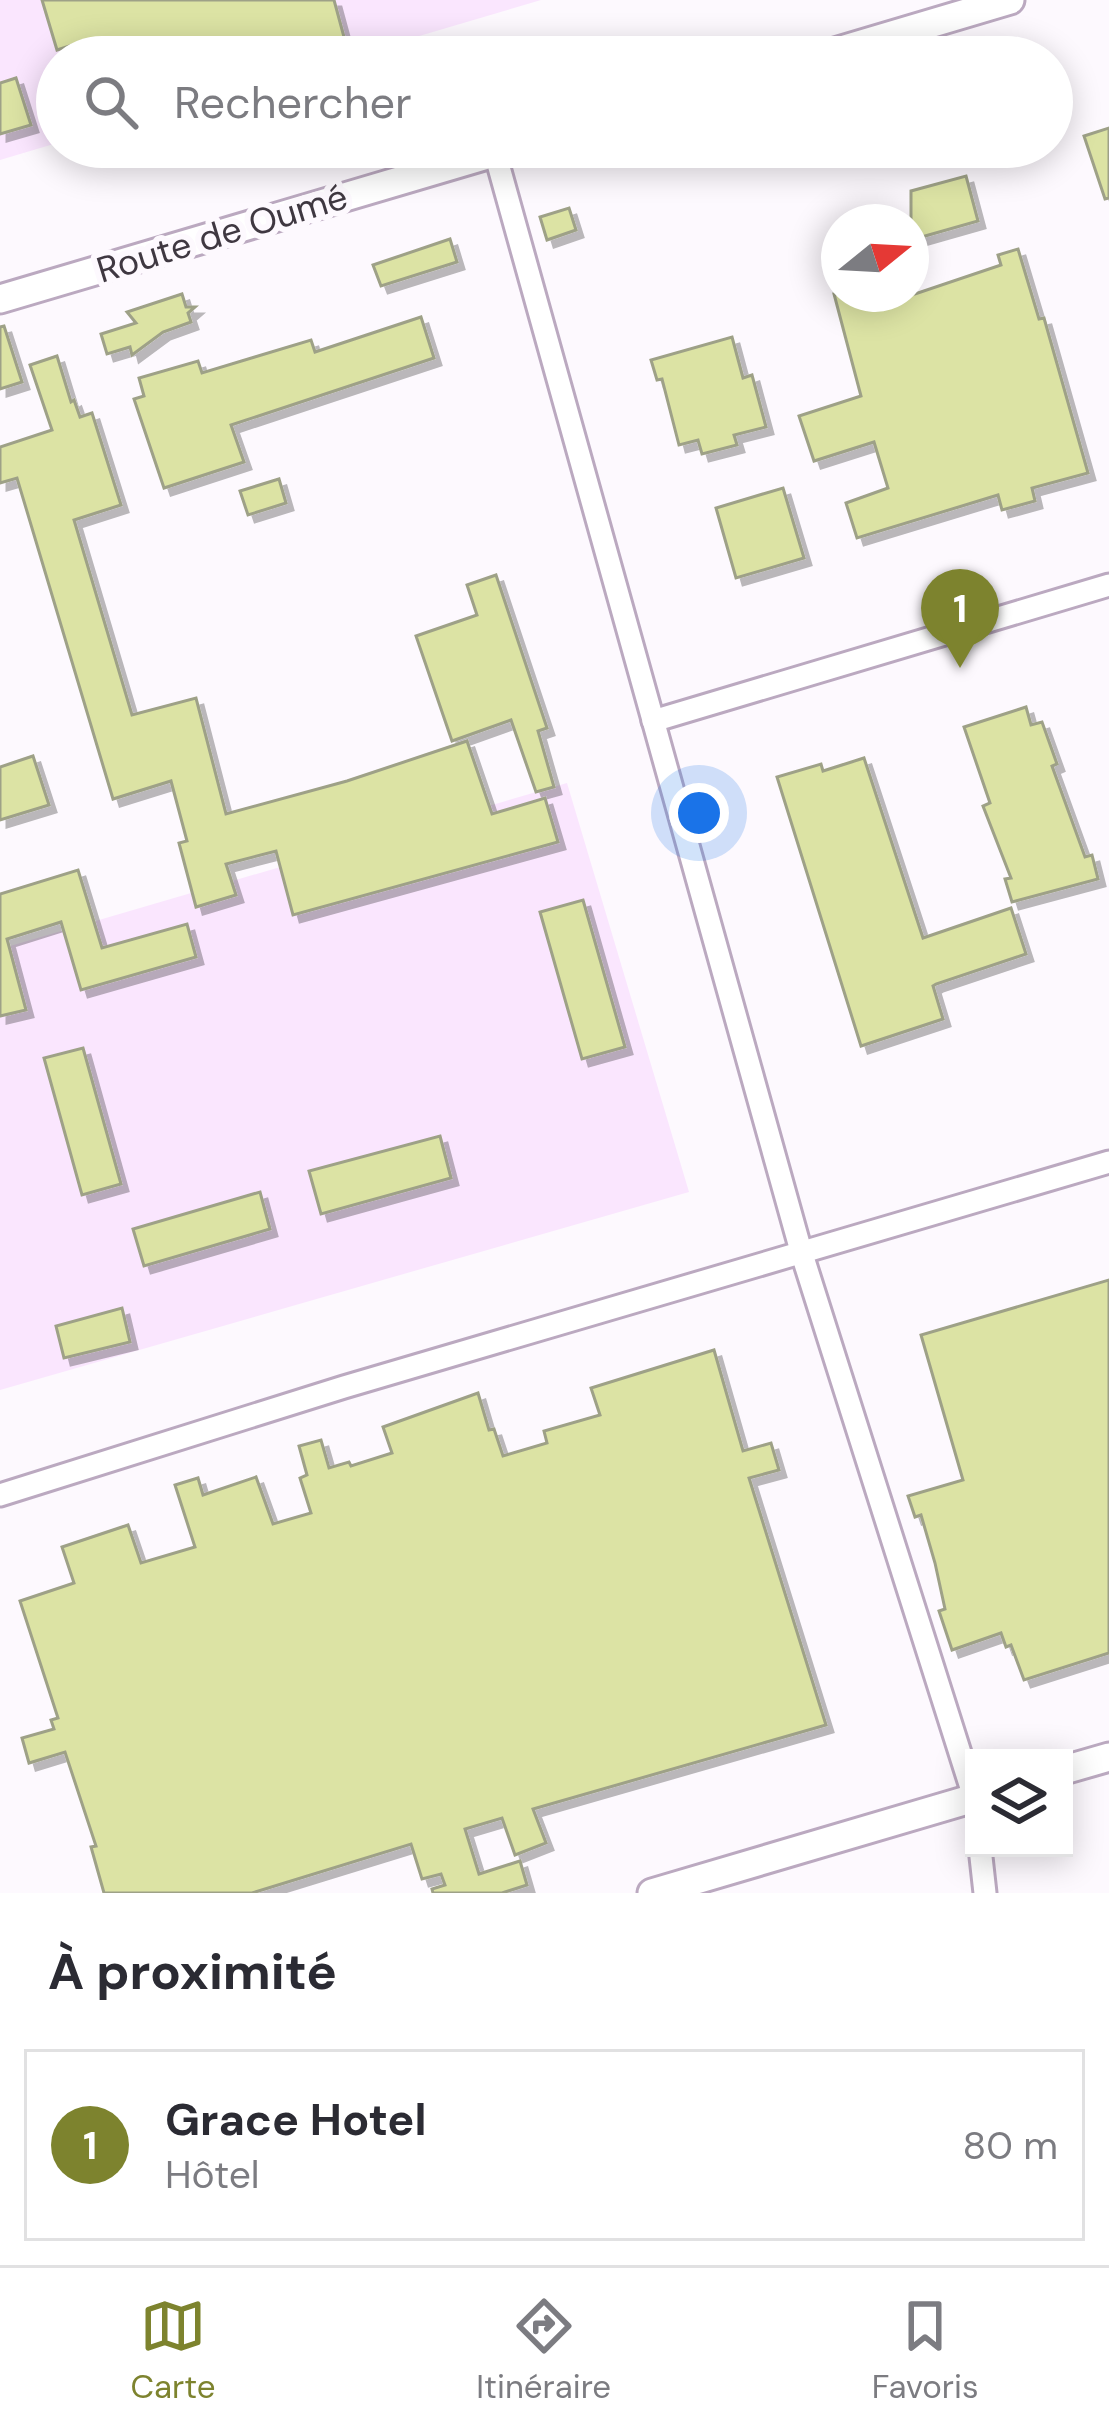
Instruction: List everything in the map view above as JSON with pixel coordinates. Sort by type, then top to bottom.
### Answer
[{"type":"street","points":[[889,36],[1010,0]]},
{"type":"street","name":"Route de Oumé","points":[[0,299],[443,168]]},
{"type":"street","points":[[509,168],[652,721],[801,1251],[965,1769]]},
{"type":"street","points":[[652,721],[1109,584]]},
{"type":"street","points":[[0,1495],[344,1387],[1109,1162]]},
{"type":"street","points":[[1073,1767],[1109,1757]]},
{"type":"street","points":[[652,1893],[965,1800]]},
{"type":"street","points":[[981,1857],[986,1893]]},
{"type":"shaded area","points":[[0,0],[541,0],[419,36],[36,36],[36,149],[0,160]]},
{"type":"shaded area","points":[[567,783],[689,1192],[0,1390],[0,949]]},
{"type":"building","points":[[42,0],[334,0],[344,36],[53,36]]},
{"type":"building","points":[[16,78],[31,125],[0,134],[0,83]]},
{"type":"building","points":[[1109,128],[1109,198],[1105,199],[1084,136]]},
{"type":"building","points":[[966,176],[978,221],[929,235],[929,204],[911,204],[911,191]]},
{"type":"building","points":[[569,208],[576,230],[547,240],[540,217]]},
{"type":"building","points":[[450,239],[457,262],[381,286],[373,265]]},
{"type":"building","points":[[1018,249],[1039,319],[1044,318],[1088,473],[1032,488],[1035,501],[1002,510],[998,495],[857,538],[846,503],[888,488],[874,442],[814,461],[799,416],[861,396],[839,312],[929,312],[929,289],[1001,265],[998,255]]},
{"type":"building","points":[[182,294],[186,307],[195,307],[188,313],[191,322],[163,332],[132,355],[130,347],[107,354],[101,334],[136,323],[127,312]]},
{"type":"building","points":[[421,317],[434,358],[231,425],[244,462],[164,488],[134,399],[144,396],[139,378],[198,361],[202,373],[311,340],[315,352]]},
{"type":"building","points":[[4,326],[22,382],[0,389],[0,327]]},
{"type":"building","points":[[732,337],[743,378],[752,375],[766,427],[734,435],[737,445],[702,454],[698,440],[679,445],[662,379],[657,380],[651,360]]},
{"type":"building","points":[[57,356],[80,417],[92,413],[121,505],[74,520],[132,715],[196,698],[226,814],[467,741],[492,814],[545,798],[558,842],[293,915],[276,851],[226,864],[236,895],[196,907],[179,843],[187,841],[171,781],[113,799],[17,478],[0,483],[0,447],[52,430],[30,365]]},
{"type":"building","points":[[279,479],[286,503],[248,515],[240,491]]},
{"type":"building","points":[[783,488],[804,558],[736,578],[716,508]]},
{"type":"building","points":[[496,575],[547,728],[538,731],[554,787],[536,792],[511,720],[452,741],[416,636],[477,615],[467,585]]},
{"type":"building","points":[[1026,707],[1031,725],[1042,722],[1057,764],[1052,766],[1085,857],[1092,855],[1098,879],[1012,902],[1005,879],[1011,878],[983,806],[990,803],[964,727]]},
{"type":"building","points":[[33,756],[49,805],[0,820],[0,767]]},
{"type":"building","points":[[864,758],[923,938],[1011,908],[1026,954],[936,984],[943,1019],[861,1046],[777,777],[821,764],[823,771]]},
{"type":"building","points":[[78,870],[102,948],[187,924],[196,957],[81,990],[61,922],[7,939],[26,1010],[0,1016],[0,894]]},
{"type":"building","points":[[583,900],[625,1047],[582,1059],[540,912]]},
{"type":"building","points":[[83,1048],[121,1184],[82,1195],[44,1058]]},
{"type":"building","points":[[440,1136],[451,1178],[321,1214],[309,1171]]},
{"type":"building","points":[[260,1192],[270,1229],[144,1266],[133,1229]]},
{"type":"building","points":[[1109,1280],[1109,1653],[1024,1680],[1011,1645],[1006,1647],[1001,1633],[952,1650],[939,1611],[945,1609],[935,1563],[921,1515],[915,1517],[908,1496],[963,1480],[921,1335]]},
{"type":"building","points":[[122,1308],[130,1342],[64,1358],[56,1326]]},
{"type":"building","points":[[714,1350],[743,1451],[771,1443],[779,1470],[749,1478],[826,1725],[533,1809],[546,1843],[515,1855],[502,1818],[465,1829],[479,1874],[520,1861],[527,1885],[502,1893],[433,1893],[432,1889],[445,1885],[441,1874],[422,1879],[411,1844],[252,1893],[104,1893],[91,1847],[96,1846],[65,1752],[29,1763],[22,1738],[54,1729],[51,1720],[58,1718],[20,1601],[74,1583],[62,1547],[128,1525],[141,1563],[195,1547],[175,1485],[198,1478],[203,1495],[256,1477],[273,1524],[311,1513],[300,1478],[307,1475],[299,1446],[321,1440],[329,1468],[349,1462],[351,1466],[392,1453],[383,1427],[478,1393],[503,1456],[547,1443],[544,1431],[600,1415],[591,1388]]},
{"type":"place","name":"Grace Hotel","points":[[960,668]]}]
